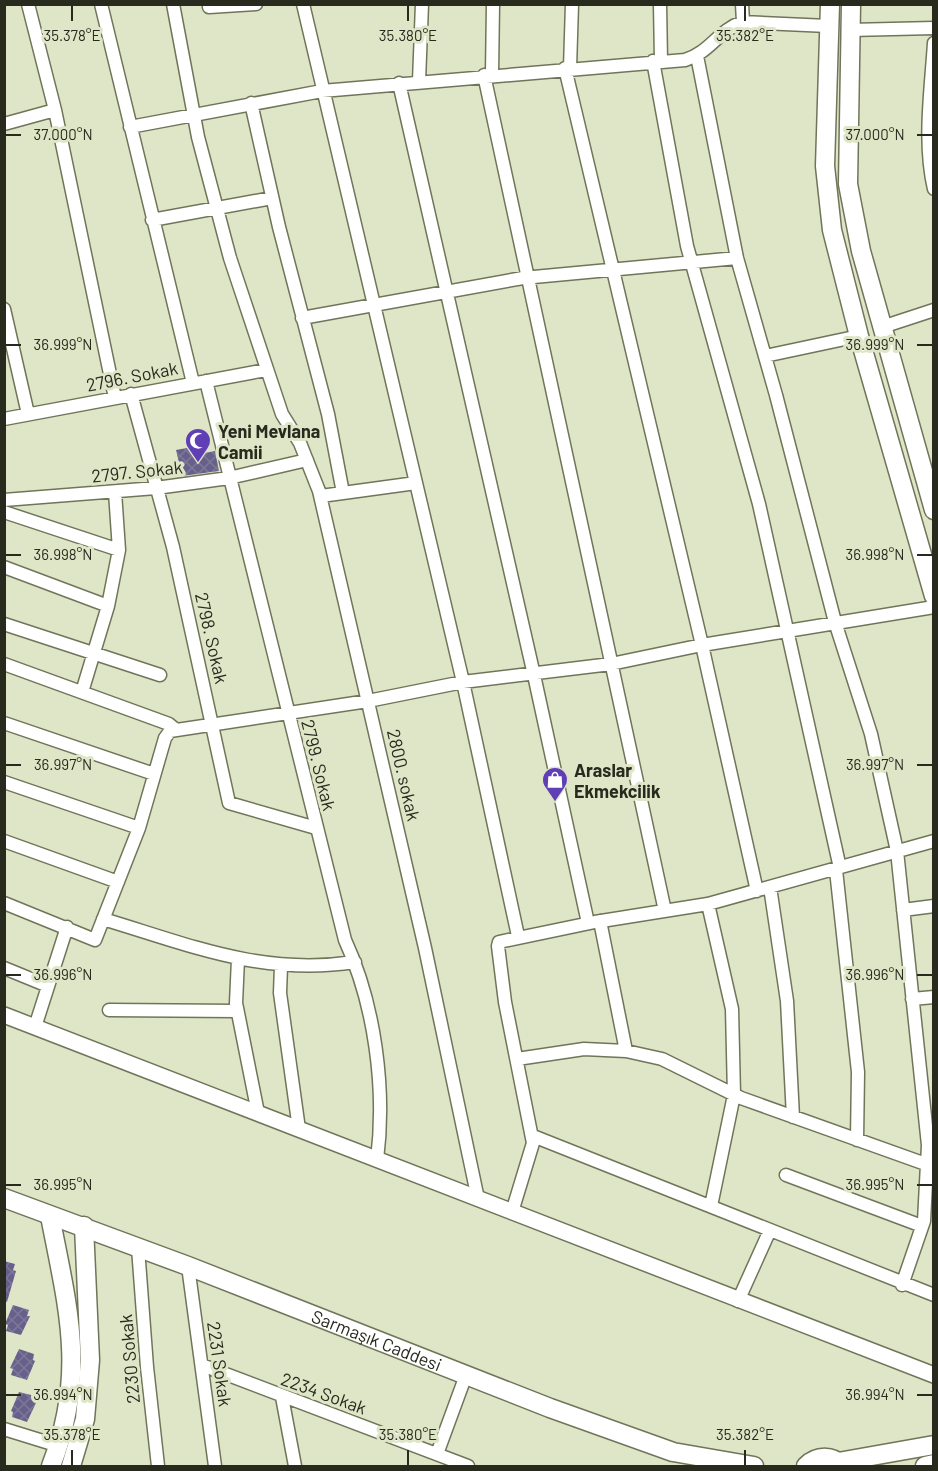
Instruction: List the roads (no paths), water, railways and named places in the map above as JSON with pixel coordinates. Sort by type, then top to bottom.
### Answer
[{"type":"main road","points":[[830,4],[825,166],[832,230],[859,336],[933,596]]},
{"type":"main road","points":[[851,4],[848,184],[861,251],[933,510]]},
{"type":"main road","name":"Sarmaşık Caddesi","points":[[4,1198],[673,1452],[754,1467]]},
{"type":"main road","points":[[50,1216],[71,1326],[73,1377],[59,1446],[51,1467]]},
{"type":"main road","points":[[71,1467],[85,1419],[90,1360],[84,1227]]},
{"type":"main road","points":[[806,1467],[817,1458],[832,1458],[841,1464],[933,1444]]},
{"type":"main road","points":[[925,1467],[933,1464]]},
{"type":"street","points":[[28,4],[55,110],[115,398]]},
{"type":"street","points":[[100,4],[193,383]]},
{"type":"street","name":"2800. sokak","points":[[173,4],[194,114],[217,208],[266,370],[282,414],[300,443],[321,496],[442,1027],[478,1199]]},
{"type":"street","points":[[209,7],[256,4]]},
{"type":"street","points":[[303,4],[321,90],[463,682],[518,936]]},
{"type":"street","points":[[419,81],[422,4]]},
{"type":"street","points":[[493,4],[488,74],[528,278],[665,911]]},
{"type":"street","points":[[572,4],[568,68],[757,891]]},
{"type":"street","points":[[660,4],[657,61],[692,264],[759,504],[789,630],[838,869],[858,1072],[857,1140]]},
{"type":"street","points":[[742,4],[743,22]]},
{"type":"street","points":[[130,127],[321,90],[697,56],[729,26],[743,22],[828,26]]},
{"type":"street","points":[[850,30],[933,28]]},
{"type":"street","points":[[933,43],[929,169],[933,189]]},
{"type":"street","points":[[697,56],[737,258],[835,622],[871,734],[897,851],[912,999],[929,1112],[930,1166],[922,1226],[902,1285]]},
{"type":"street","points":[[399,83],[534,675],[626,1051]]},
{"type":"street","points":[[251,103],[272,198],[328,414],[343,493]]},
{"type":"street","points":[[4,124],[55,110]]},
{"type":"street","points":[[152,220],[272,198]]},
{"type":"street","points":[[303,318],[528,278],[737,258]]},
{"type":"street","points":[[4,309],[28,414]]},
{"type":"street","points":[[882,327],[933,310]]},
{"type":"street","points":[[765,356],[859,336]]},
{"type":"street","name":"2796. Sokak","points":[[4,419],[266,370]]},
{"type":"street","name":"2799. Sokak","points":[[206,381],[345,940],[364,991],[377,1058],[380,1144],[377,1160]]},
{"type":"street","name":"2798. Sokak","points":[[131,394],[173,547],[229,802],[316,828]]},
{"type":"street","name":"2797. Sokak","points":[[4,500],[156,488],[229,478],[307,460]]},
{"type":"street","points":[[321,496],[416,483]]},
{"type":"street","points":[[82,692],[108,606],[119,550],[115,492]]},
{"type":"street","points":[[4,512],[119,550]]},
{"type":"street","points":[[4,567],[108,606]]},
{"type":"street","points":[[4,903],[95,940],[139,828],[165,738],[175,729],[368,701],[463,682],[610,664],[702,645],[933,607]]},
{"type":"street","points":[[4,624],[160,675]]},
{"type":"street","points":[[4,664],[169,724],[175,729]]},
{"type":"street","points":[[4,723],[154,774]]},
{"type":"street","points":[[4,782],[139,828]]},
{"type":"street","points":[[4,841],[118,882]]},
{"type":"street","points":[[512,1212],[533,1136],[517,1059],[499,942],[518,936],[594,922],[708,904],[933,841]]},
{"type":"street","points":[[770,887],[787,1001],[793,1117]]},
{"type":"street","points":[[708,904],[732,1009],[734,1095],[711,1206]]},
{"type":"street","points":[[903,910],[933,906]]},
{"type":"street","points":[[103,919],[238,959],[281,966],[319,967],[355,962]]},
{"type":"street","points":[[35,1027],[67,927]]},
{"type":"street","points":[[238,959],[237,1011],[258,1113]]},
{"type":"street","points":[[281,966],[280,993],[299,1129]]},
{"type":"street","points":[[4,968],[48,986]]},
{"type":"street","points":[[912,999],[933,997]]},
{"type":"street","points":[[109,1010],[237,1011]]},
{"type":"street","points":[[4,1015],[933,1375]]},
{"type":"street","points":[[517,1059],[584,1049],[626,1051],[662,1059],[734,1095],[930,1166]]},
{"type":"street","points":[[533,1136],[902,1285],[933,1295]]},
{"type":"street","points":[[786,1175],[922,1226]]},
{"type":"street","points":[[738,1301],[770,1230]]},
{"type":"street","name":"2230 Sokak","points":[[138,1248],[147,1367],[158,1467]]},
{"type":"street","name":"2231 Sokak","points":[[188,1266],[215,1467]]},
{"type":"street","name":"2234 Sokak","points":[[202,1365],[468,1467]]},
{"type":"street","points":[[437,1454],[466,1375]]},
{"type":"street","points":[[282,1397],[295,1467]]},
{"type":"street","points":[[4,1429],[59,1446]]},
{"type":"place","name":"Yeni Mevlana Camii","points":[[198,464]]},
{"type":"place","name":"Araslar Ekmekcilik","points":[[555,803]]}]
